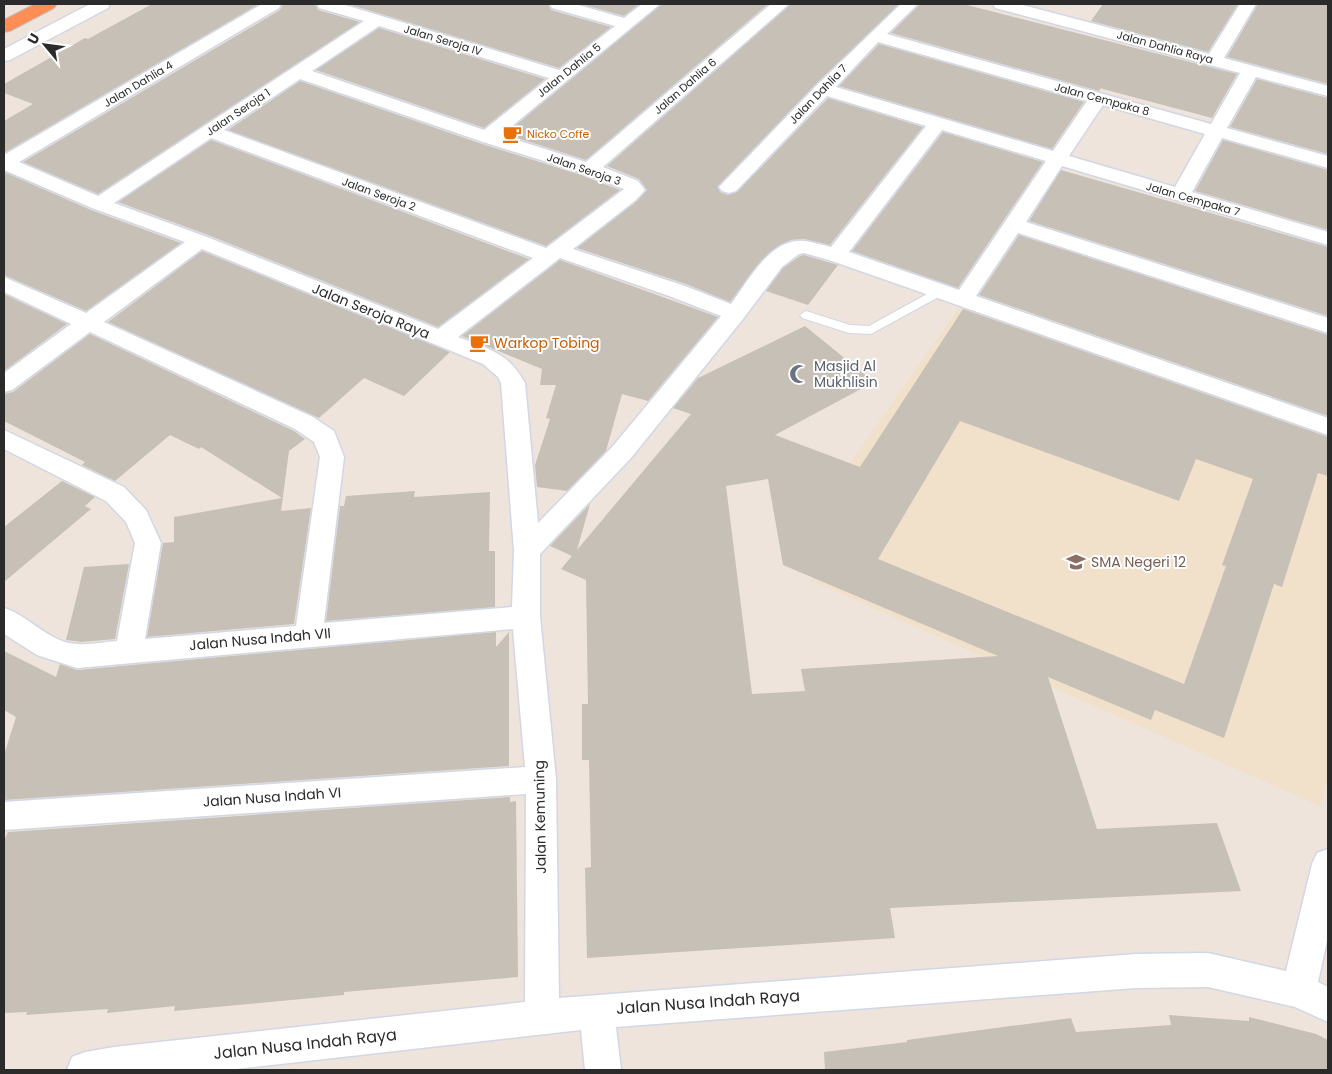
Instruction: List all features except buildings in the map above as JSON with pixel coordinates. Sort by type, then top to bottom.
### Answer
[{"type":"highway","points":[[4,27],[48,4]]},
{"type":"street","points":[[4,56],[102,4]]},
{"type":"street","name":"Jalan Dahlia 4","points":[[4,163],[273,4]]},
{"type":"street","name":"Jalan Seroja IV","points":[[325,4],[561,76]]},
{"type":"street","points":[[558,4],[627,24]]},
{"type":"street","name":"Jalan Dahlia 5","points":[[487,137],[652,4]]},
{"type":"street","name":"Jalan Dahlia 6","points":[[589,169],[781,4]]},
{"type":"street","name":"Jalan Dahlia 7","points":[[729,187],[875,36],[910,4]]},
{"type":"street","name":"Jalan Dahlia Raya","points":[[1001,4],[1328,89]]},
{"type":"street","points":[[1214,60],[1248,4]]},
{"type":"street","name":"Jalan Seroja 1","points":[[99,204],[377,20]]},
{"type":"street","name":"Jalan Cempaka 8","points":[[875,36],[1328,162]]},
{"type":"street","points":[[1180,195],[1251,70]]},
{"type":"street","name":"Jalan Seroja 3","points":[[298,72],[487,137],[589,169],[631,185],[635,190],[440,339]]},
{"type":"street","name":"Jalan Cempaka 7","points":[[823,89],[1328,239]]},
{"type":"street","points":[[964,300],[1098,98]]},
{"type":"street","points":[[836,254],[938,123]]},
{"type":"street","name":"Jalan Seroja 2","points":[[210,131],[552,253],[677,291],[735,314]]},
{"type":"street","name":"Jalan Seroja Raya","points":[[4,163],[99,204],[200,241],[491,358],[507,372],[513,383],[527,551],[526,617]]},
{"type":"street","points":[[1015,225],[1328,326]]},
{"type":"street","points":[[4,384],[200,241]]},
{"type":"street","points":[[527,551],[622,452],[735,314],[774,262],[784,253],[794,248],[804,247],[836,254],[1328,427]]},
{"type":"street","points":[[4,284],[304,423],[325,437],[332,457],[309,635]]},
{"type":"street","points":[[4,439],[115,494],[137,517],[148,543],[129,650]]},
{"type":"street","name":"Jalan Nusa Indah VII","points":[[4,619],[42,645],[57,652],[77,656],[526,617]]},
{"type":"street","name":"Jalan Kemuning","points":[[526,617],[541,779],[542,1017]]},
{"type":"street","name":"Jalan Nusa Indah VI","points":[[4,816],[541,779]]},
{"type":"street","points":[[1314,998],[1328,864]]},
{"type":"street","name":"Jalan Nusa Indah Raya","points":[[104,1068],[597,1011],[1136,971],[1208,970],[1314,998]]},
{"type":"street","points":[[597,1011],[603,1070]]},
{"type":"lane","points":[[806,314],[849,329],[871,330],[940,291]]},
{"type":"shaded area","name":"SMA Negeri 12","points":[[960,306],[1328,433],[1328,780],[1320,806],[812,581],[836,542],[804,529]]},
{"type":"place","name":"Nicko Coffe","points":[[512,134]]},
{"type":"place","name":"Warkop Tobing","points":[[479,343]]},
{"type":"place","name":"Masjid Al Mukhlisin","points":[[799,374]]},
{"type":"place","name":"SMA Negeri 12","points":[[1076,562]]}]
